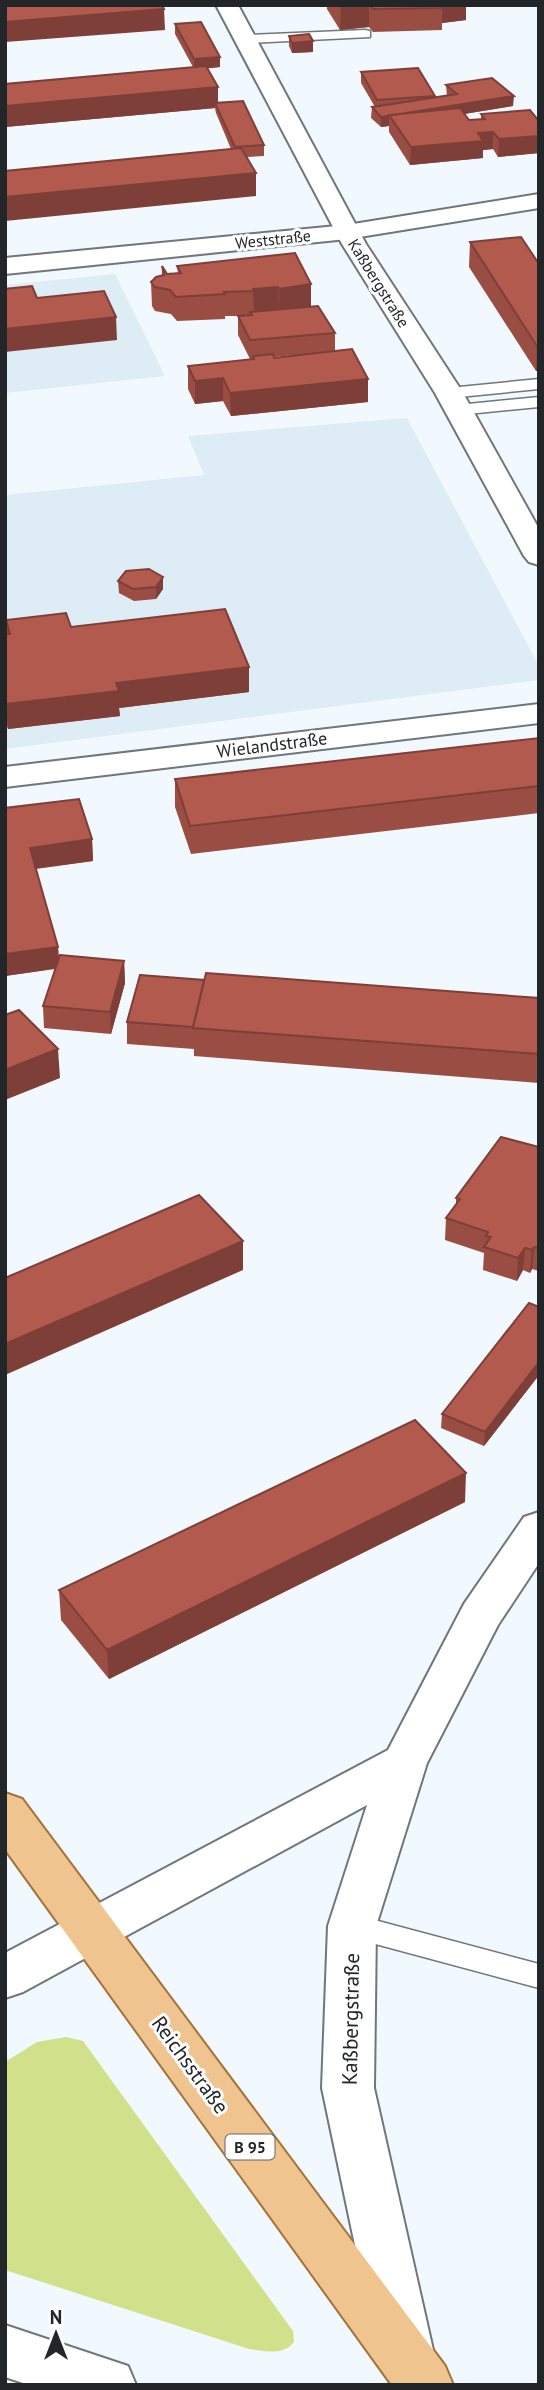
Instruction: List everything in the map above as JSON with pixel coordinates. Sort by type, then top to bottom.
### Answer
[{"type":"main road","name":"Reichsstraße","points":[[5,1812],[416,2373]]},
{"type":"street","name":"Kaßbergstraße","points":[[227,5],[347,232],[454,401],[539,556]]},
{"type":"street","name":"Weststraße","points":[[5,266],[347,232],[539,201]]},
{"type":"street","name":"Wielandstraße","points":[[5,777],[539,713]]},
{"type":"street","name":"Kaßbergstraße","points":[[416,2373],[348,2088],[352,1926],[404,1763],[480,1616],[539,1528]]},
{"type":"street","points":[[5,1978],[404,1763]]},
{"type":"street","points":[[5,2351],[108,2385]]},
{"type":"lane","points":[[247,39],[365,34]]},
{"type":"lane","points":[[454,401],[539,384]]},
{"type":"lane","points":[[454,401],[539,402]]},
{"type":"lane","points":[[352,1926],[539,1976]]},
{"type":"shaded area","points":[[115,274],[165,376],[5,393],[5,285]]},
{"type":"shaded area","points":[[407,418],[539,666],[539,680],[5,749],[5,495],[204,475],[188,436]]},
{"type":"green space","points":[[66,2037],[83,2041],[293,2331],[294,2342],[290,2346],[279,2351],[249,2349],[5,2270],[5,2062],[37,2042]]},
{"type":"building","points":[[5,5],[162,5],[164,9],[5,22]]},
{"type":"building","points":[[339,5],[364,5],[341,8]]},
{"type":"building","points":[[370,5],[440,5],[442,8],[373,9]]},
{"type":"building","points":[[201,22],[220,57],[194,59],[175,24]]},
{"type":"building","points":[[309,34],[313,41],[292,43],[289,36]]},
{"type":"building","points":[[206,66],[218,87],[5,106],[5,84]]},
{"type":"building","points":[[418,68],[435,96],[377,100],[361,72]]},
{"type":"building","points":[[492,78],[514,96],[381,117],[372,107],[457,94],[446,85]]},
{"type":"building","points":[[243,101],[264,145],[235,147],[215,103]]},
{"type":"building","points":[[460,108],[469,120],[485,119],[481,114],[530,110],[539,121],[539,136],[499,139],[493,132],[478,133],[483,141],[411,147],[389,115]]},
{"type":"building","points":[[241,148],[256,173],[5,197],[5,171]]},
{"type":"building","points":[[521,237],[539,264],[537,346],[470,242]]},
{"type":"building","points":[[295,253],[311,284],[176,297],[170,290],[155,287],[151,282],[164,275],[162,266],[167,274],[181,273],[177,266]]},
{"type":"building","points":[[32,286],[37,298],[104,291],[116,317],[5,329],[5,289]]},
{"type":"building","points":[[318,306],[335,333],[250,340],[238,316],[252,315],[250,312]]},
{"type":"building","points":[[352,349],[368,379],[230,393],[223,378],[195,381],[188,366],[254,359],[253,356],[273,354],[274,358]]},
{"type":"building","points":[[149,569],[163,577],[156,587],[133,589],[118,581],[126,571]]},
{"type":"building","points":[[225,609],[249,667],[116,683],[119,691],[6,704],[5,634],[10,634],[6,620],[66,613],[71,627]]},
{"type":"building","points":[[539,738],[539,786],[190,826],[175,779]]},
{"type":"building","points":[[79,799],[92,839],[30,848],[58,947],[5,954],[5,808]]},
{"type":"building","points":[[60,955],[124,961],[110,1012],[43,1006]]},
{"type":"building","points":[[206,973],[539,998],[539,1054],[193,1028]]},
{"type":"building","points":[[140,975],[204,980],[193,1027],[127,1022]]},
{"type":"building","points":[[19,1010],[58,1049],[5,1070],[5,1015]]},
{"type":"building","points":[[501,1137],[539,1147],[539,1248],[525,1248],[518,1258],[484,1247],[491,1237],[486,1236],[488,1232],[446,1218],[460,1199],[456,1198]]},
{"type":"building","points":[[199,1195],[243,1241],[5,1344],[5,1278]]},
{"type":"building","points":[[529,1303],[539,1307],[539,1362],[485,1432],[442,1414]]},
{"type":"building","points":[[415,1420],[466,1473],[107,1650],[59,1590]]}]
